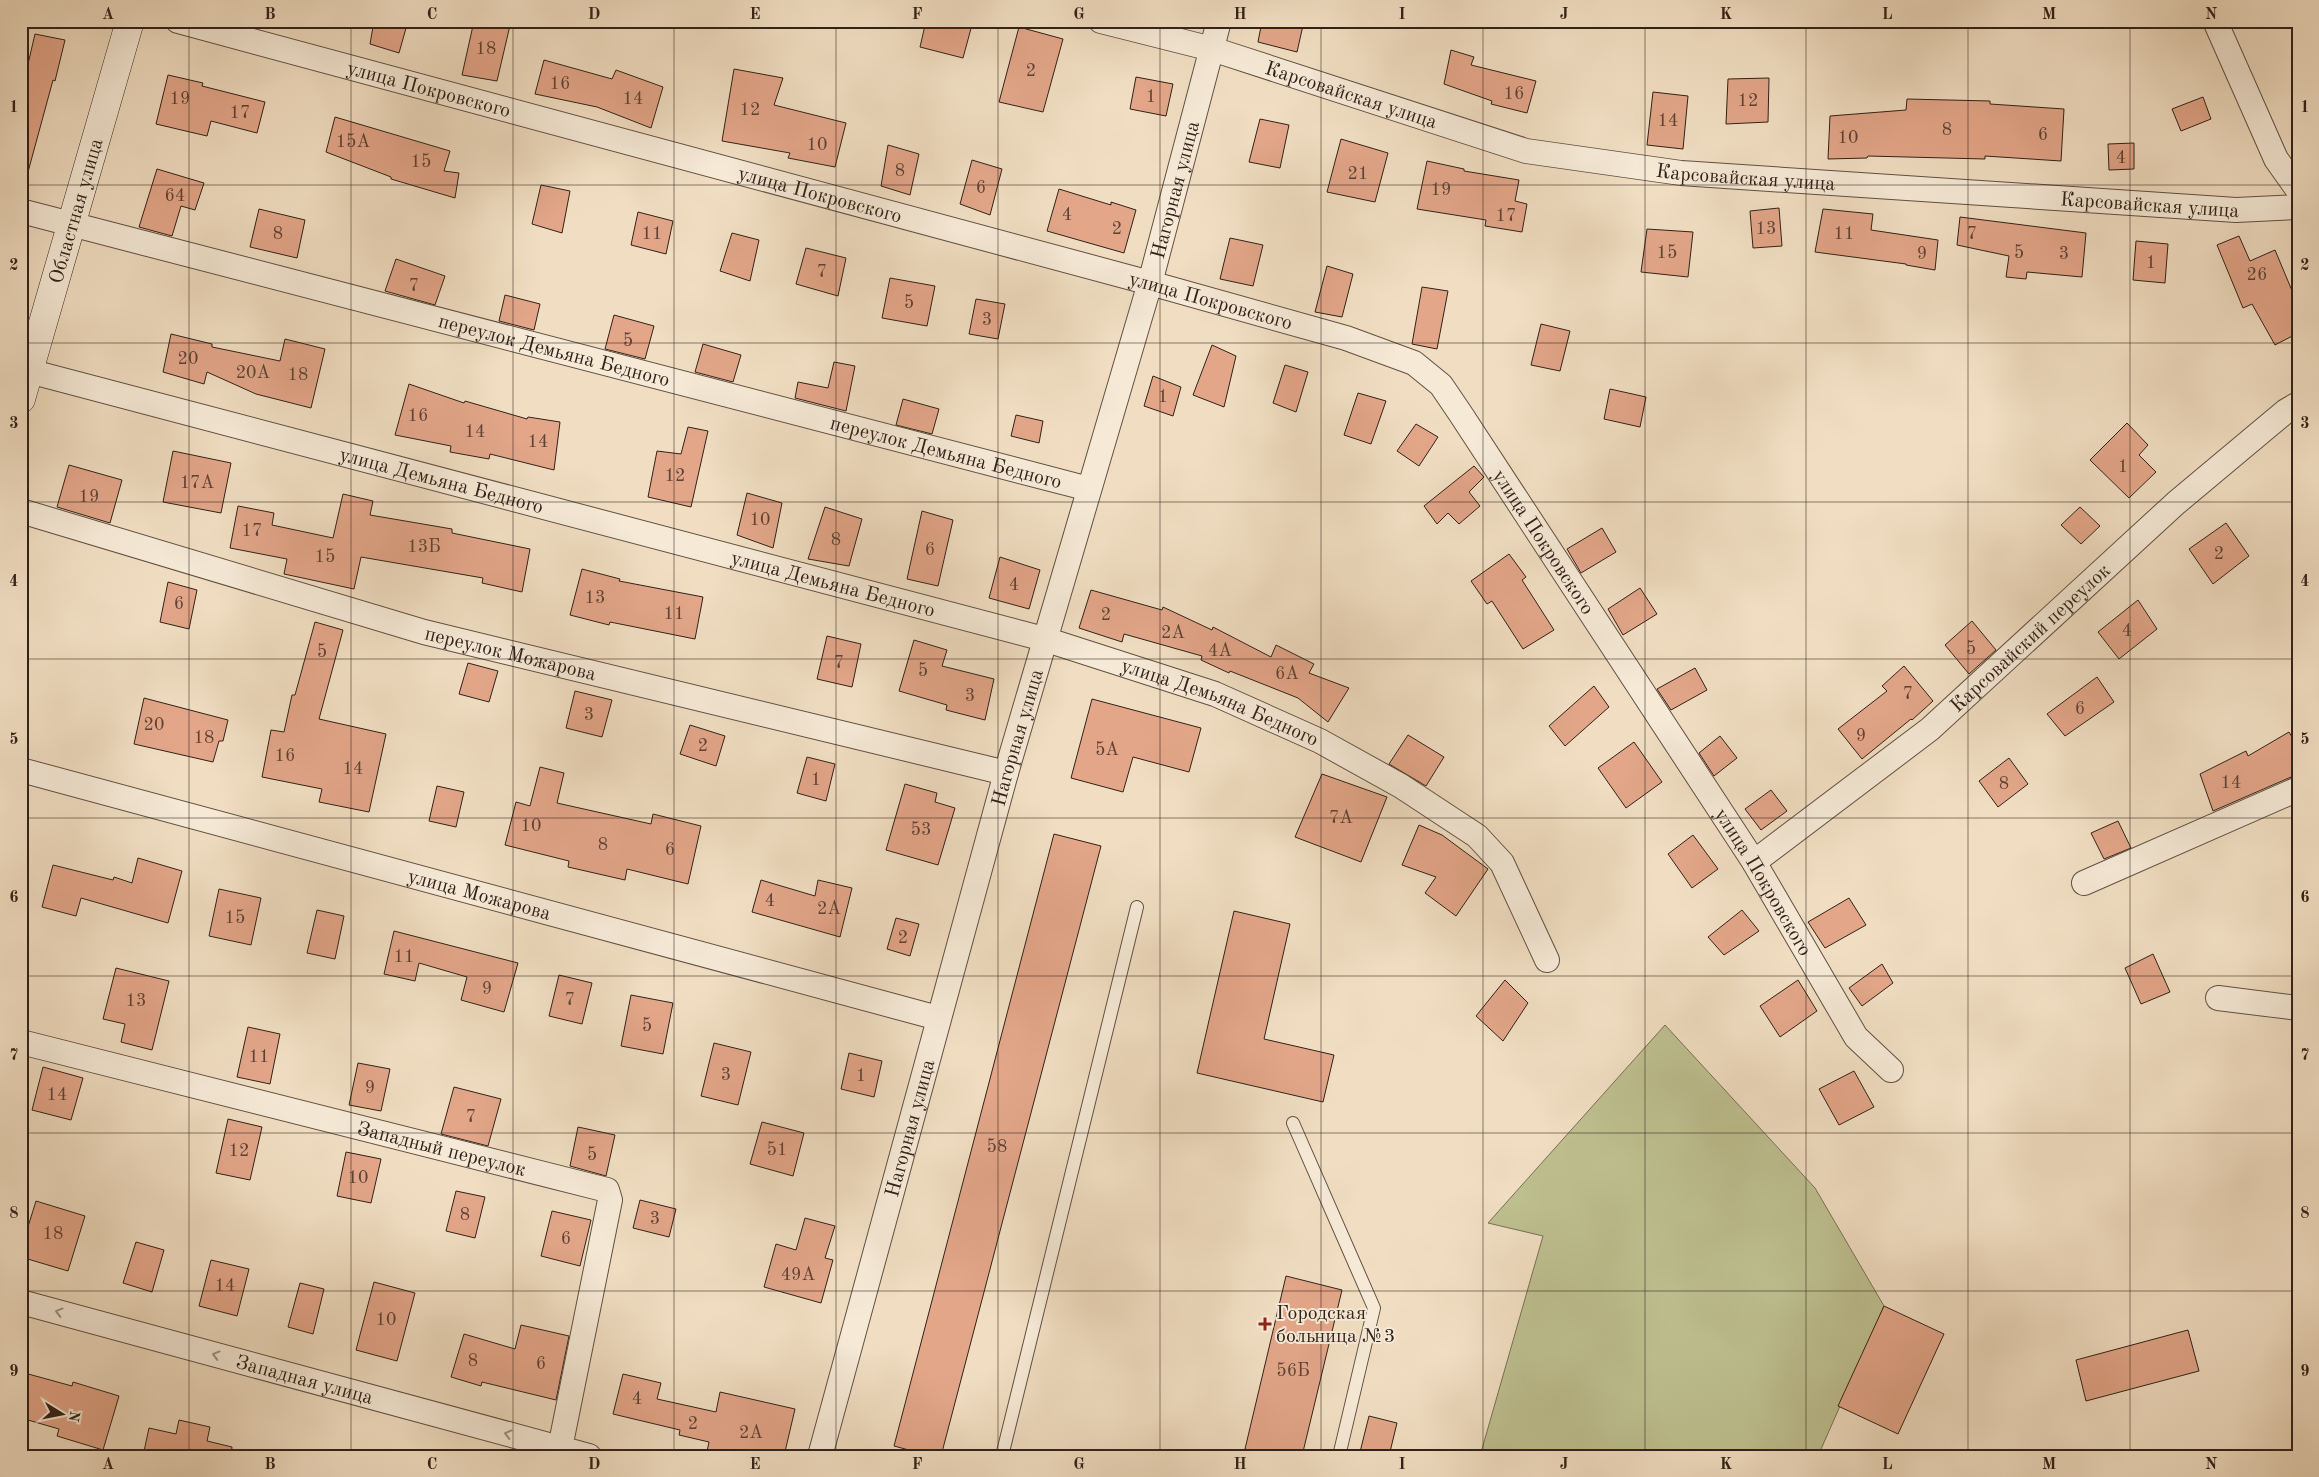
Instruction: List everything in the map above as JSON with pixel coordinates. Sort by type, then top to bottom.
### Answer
[{"type":"main road","name":"Областная улица","points":[[21,399],[25,370],[73,225],[130,21]]},
{"type":"street","name":"улица Покровского","points":[[178,21],[1150,283],[1346,338],[1414,363],[1441,385],[1754,862],[1856,1037],[1891,1070]]},
{"type":"street","name":"Карсовайская улица","points":[[1101,21],[1212,49],[1526,151],[1681,173],[2236,210],[2298,207]]},
{"type":"street","name":"Нагорная улица","points":[[820,1456],[1006,773],[1150,283],[1219,21]]},
{"type":"street","points":[[2215,21],[2276,159],[2298,190]]},
{"type":"street","name":"переулок Демьяна Бедного","points":[[21,211],[1089,489]]},
{"type":"street","name":"улица Демьяна Бедного","points":[[25,370],[1044,639],[1215,694],[1320,741],[1401,786],[1478,836],[1502,863],[1547,960]]},
{"type":"street","name":"Карсовайский переулок","points":[[1754,862],[1930,729],[2176,503],[2286,411],[2298,404]]},
{"type":"street","name":"переулок Можарова","points":[[21,511],[424,632],[1006,773]]},
{"type":"street","name":"улица Можарова","points":[[21,770],[938,1018]]},
{"type":"street","points":[[2084,883],[2298,789]]},
{"type":"street","points":[[2218,998],[2298,1008]]},
{"type":"street","name":"Западный переулок","points":[[21,1042],[607,1190],[610,1200],[560,1448]]},
{"type":"street","name":"Западная улица","points":[[21,1302],[589,1456]]},
{"type":"lane","points":[[1002,1456],[1137,907]]},
{"type":"lane","points":[[1293,1123],[1374,1308],[1339,1456]]},
{"type":"green space","points":[[1665,1025],[1815,1188],[1884,1306],[1818,1456],[1480,1456],[1543,1236],[1488,1223]]},
{"type":"building","points":[[374,21],[408,21],[399,53],[370,44]]},
{"type":"building","points":[[474,21],[511,21],[497,81],[462,75]]},
{"type":"building","points":[[926,21],[973,21],[963,58],[920,47]]},
{"type":"building","points":[[1262,21],[1304,21],[1297,52],[1258,42]]},
{"type":"building","points":[[1019,27],[1063,39],[1043,112],[999,102]]},
{"type":"building","points":[[35,34],[65,40],[28,172],[21,171],[21,94]]},
{"type":"building","points":[[1451,50],[1474,57],[1471,65],[1536,81],[1527,113],[1491,104],[1492,101],[1444,84]]},
{"type":"building","points":[[544,60],[612,79],[616,70],[663,87],[651,128],[597,107],[535,94]]},
{"type":"building","points":[[734,69],[783,78],[774,105],[846,123],[835,167],[788,158],[790,153],[722,141]]},
{"type":"building","points":[[168,75],[203,83],[202,86],[265,102],[257,133],[211,121],[207,136],[156,124]]},
{"type":"building","points":[[1136,77],[1173,84],[1166,116],[1130,109]]},
{"type":"building","points":[[1769,78],[1768,122],[1726,124],[1728,79]]},
{"type":"building","points":[[1653,92],[1688,96],[1683,149],[1647,145]]},
{"type":"building","points":[[2203,97],[2211,119],[2181,131],[2172,109]]},
{"type":"building","points":[[1907,99],[1990,101],[1990,104],[2064,109],[2061,161],[1985,156],[1985,159],[1868,156],[1867,158],[1828,159],[1830,116],[1906,110]]},
{"type":"building","points":[[335,117],[450,151],[444,171],[459,173],[455,198],[391,179],[391,177],[326,152]]},
{"type":"building","points":[[1260,119],[1289,125],[1280,168],[1249,162]]},
{"type":"building","points":[[1341,139],[1388,153],[1375,202],[1327,192]]},
{"type":"building","points":[[2134,143],[2134,169],[2109,170],[2108,144]]},
{"type":"building","points":[[888,145],[919,154],[910,195],[881,186]]},
{"type":"building","points":[[972,160],[1002,169],[990,215],[960,204]]},
{"type":"building","points":[[1427,161],[1464,169],[1464,171],[1519,180],[1515,201],[1527,204],[1522,232],[1485,226],[1486,220],[1417,209]]},
{"type":"building","points":[[157,169],[204,183],[195,210],[181,206],[172,236],[139,227]]},
{"type":"building","points":[[541,185],[570,191],[562,233],[532,224]]},
{"type":"building","points":[[1059,189],[1111,205],[1111,202],[1136,210],[1124,253],[1047,231]]},
{"type":"building","points":[[1779,208],[1782,246],[1753,248],[1750,211]]},
{"type":"building","points":[[259,209],[305,220],[297,258],[250,247]]},
{"type":"building","points":[[1823,209],[1873,214],[1871,230],[1938,240],[1935,270],[1906,264],[1815,252]]},
{"type":"building","points":[[638,212],[673,221],[666,254],[631,245]]},
{"type":"building","points":[[1960,217],[2086,233],[2082,277],[2027,272],[2026,279],[2006,277],[2009,256],[1957,245]]},
{"type":"building","points":[[1647,229],[1693,232],[1688,277],[1641,272]]},
{"type":"building","points":[[732,233],[759,240],[750,281],[720,271]]},
{"type":"building","points":[[2239,236],[2250,261],[2275,250],[2298,305],[2298,333],[2275,345],[2252,304],[2243,308],[2217,245]]},
{"type":"building","points":[[1230,238],[1263,245],[1253,286],[1220,279]]},
{"type":"building","points":[[2136,241],[2168,244],[2165,283],[2133,280]]},
{"type":"building","points":[[806,248],[846,258],[838,296],[796,284]]},
{"type":"building","points":[[396,259],[445,276],[435,305],[385,291]]},
{"type":"building","points":[[1327,266],[1353,274],[1342,317],[1315,312]]},
{"type":"building","points":[[890,278],[935,286],[927,326],[882,318]]},
{"type":"building","points":[[1422,287],[1448,291],[1437,349],[1412,344]]},
{"type":"building","points":[[505,295],[540,304],[534,330],[499,321]]},
{"type":"building","points":[[976,299],[1005,304],[998,339],[969,334]]},
{"type":"building","points":[[614,315],[654,326],[645,359],[605,349]]},
{"type":"building","points":[[1541,324],[1570,331],[1560,371],[1531,365]]},
{"type":"building","points":[[171,334],[212,344],[212,347],[280,361],[285,339],[325,349],[311,408],[256,394],[207,372],[204,384],[163,372]]},
{"type":"building","points":[[703,344],[741,355],[733,382],[695,372]]},
{"type":"building","points":[[1212,345],[1236,356],[1224,407],[1193,395]]},
{"type":"building","points":[[834,362],[855,366],[846,411],[795,398],[798,382],[828,388]]},
{"type":"building","points":[[1285,365],[1308,372],[1296,412],[1273,403]]},
{"type":"building","points":[[1153,376],[1181,387],[1173,416],[1144,406]]},
{"type":"building","points":[[409,384],[464,403],[465,401],[527,419],[528,417],[560,422],[554,470],[490,454],[489,459],[450,452],[451,446],[395,435]]},
{"type":"building","points":[[1610,389],[1646,397],[1640,427],[1604,419]]},
{"type":"building","points":[[1358,393],[1386,401],[1371,444],[1344,435]]},
{"type":"building","points":[[903,399],[939,409],[932,434],[896,425]]},
{"type":"building","points":[[1016,415],[1043,421],[1039,443],[1011,436]]},
{"type":"building","points":[[2127,423],[2148,445],[2139,455],[2156,472],[2129,498],[2090,460]]},
{"type":"building","points":[[1416,424],[1438,437],[1419,466],[1397,451]]},
{"type":"building","points":[[688,427],[708,431],[691,507],[648,497],[657,451],[681,454]]},
{"type":"building","points":[[173,451],[231,463],[221,513],[163,502]]},
{"type":"building","points":[[69,465],[122,480],[110,523],[57,507]]},
{"type":"building","points":[[1474,466],[1484,477],[1469,492],[1480,506],[1459,524],[1448,513],[1437,524],[1424,506]]},
{"type":"building","points":[[747,493],[782,503],[773,548],[737,535]]},
{"type":"building","points":[[343,494],[373,501],[370,515],[452,529],[452,533],[530,549],[522,592],[482,583],[483,578],[361,557],[354,589],[284,574],[287,559],[230,548],[238,506],[274,513],[272,525],[333,538]]},
{"type":"building","points":[[825,507],[862,519],[849,566],[808,559]]},
{"type":"building","points":[[2080,507],[2100,526],[2081,544],[2061,525]]},
{"type":"building","points":[[922,511],[953,520],[938,586],[907,579]]},
{"type":"building","points":[[2226,523],[2249,556],[2213,584],[2189,549]]},
{"type":"building","points":[[1602,528],[1616,552],[1581,573],[1567,549]]},
{"type":"building","points":[[1509,554],[1526,577],[1522,580],[1554,630],[1523,649],[1492,601],[1487,604],[1471,581]]},
{"type":"building","points":[[1000,557],[1040,570],[1029,609],[989,598]]},
{"type":"building","points":[[582,569],[620,579],[619,581],[703,597],[695,639],[610,622],[609,625],[570,615]]},
{"type":"building","points":[[168,582],[197,590],[189,629],[160,622]]},
{"type":"building","points":[[1640,588],[1657,614],[1623,635],[1608,609]]},
{"type":"building","points":[[1091,590],[1162,610],[1163,607],[1212,630],[1213,627],[1271,657],[1276,645],[1314,664],[1309,673],[1349,688],[1328,722],[1298,698],[1230,671],[1229,673],[1201,660],[1202,656],[1124,634],[1122,642],[1079,628]]},
{"type":"building","points":[[2138,600],[2157,629],[2119,659],[2098,632]]},
{"type":"building","points":[[1972,621],[1996,650],[1969,674],[1945,645]]},
{"type":"building","points":[[315,622],[343,630],[319,719],[386,734],[369,812],[319,802],[322,789],[262,777],[271,730],[284,732],[292,695],[295,695]]},
{"type":"building","points":[[827,636],[861,644],[852,687],[817,679]]},
{"type":"building","points":[[914,640],[947,650],[942,666],[994,679],[985,720],[946,710],[947,705],[899,691]]},
{"type":"building","points":[[468,663],[498,671],[489,702],[459,694]]},
{"type":"building","points":[[1904,666],[1933,701],[1862,759],[1838,729],[1887,691],[1882,686]]},
{"type":"building","points":[[1695,668],[1707,690],[1671,710],[1657,689]]},
{"type":"building","points":[[2097,677],[2114,702],[2065,736],[2047,714]]},
{"type":"building","points":[[1594,686],[1609,707],[1565,746],[1549,726]]},
{"type":"building","points":[[575,691],[612,700],[602,737],[566,728]]},
{"type":"building","points":[[144,698],[228,720],[223,741],[219,741],[213,762],[134,744]]},
{"type":"building","points":[[1092,699],[1201,728],[1189,772],[1133,757],[1123,792],[1071,778]]},
{"type":"building","points":[[690,725],[725,736],[716,766],[680,754]]},
{"type":"building","points":[[2289,732],[2298,747],[2298,774],[2213,811],[2200,774],[2246,751],[2248,756]]},
{"type":"building","points":[[1408,735],[1444,757],[1426,786],[1389,764]]},
{"type":"building","points":[[1720,736],[1737,758],[1714,776],[1699,753]]},
{"type":"building","points":[[1634,742],[1662,782],[1626,808],[1598,768]]},
{"type":"building","points":[[807,757],[835,764],[826,801],[797,793]]},
{"type":"building","points":[[2009,758],[2028,784],[1998,807],[1979,781]]},
{"type":"building","points":[[540,767],[564,773],[557,803],[651,824],[653,814],[701,826],[688,884],[627,869],[625,880],[568,867],[569,861],[505,845],[516,802],[530,806]]},
{"type":"building","points":[[1322,774],[1387,797],[1361,862],[1295,837]]},
{"type":"building","points":[[905,784],[937,793],[935,802],[955,808],[938,865],[886,850]]},
{"type":"building","points":[[437,786],[464,792],[456,827],[429,821]]},
{"type":"building","points":[[1771,790],[1787,811],[1761,830],[1745,809]]},
{"type":"building","points":[[2118,821],[2131,848],[2104,859],[2091,833]]},
{"type":"building","points":[[1419,825],[1442,835],[1488,869],[1456,916],[1425,893],[1436,877],[1402,865]]},
{"type":"building","points":[[1054,834],[1101,846],[941,1456],[931,1456],[894,1446]]},
{"type":"building","points":[[1693,835],[1718,869],[1692,888],[1668,854]]},
{"type":"building","points":[[138,858],[182,871],[168,923],[81,898],[76,916],[42,907],[53,865],[113,880],[114,877],[132,883]]},
{"type":"building","points":[[761,880],[815,896],[818,880],[852,888],[840,937],[752,912]]},
{"type":"building","points":[[219,889],[261,898],[251,945],[209,936]]},
{"type":"building","points":[[1849,898],[1866,925],[1825,948],[1808,922]]},
{"type":"building","points":[[317,910],[344,916],[335,959],[307,953]]},
{"type":"building","points":[[1742,910],[1759,931],[1724,955],[1708,937]]},
{"type":"building","points":[[1234,911],[1290,924],[1264,1039],[1334,1055],[1323,1102],[1197,1073]]},
{"type":"building","points":[[896,918],[919,924],[910,956],[887,949]]},
{"type":"building","points":[[394,931],[518,963],[504,1012],[461,1000],[467,977],[419,963],[415,981],[384,974]]},
{"type":"building","points":[[2153,954],[2170,992],[2141,1004],[2125,968]]},
{"type":"building","points":[[1882,964],[1893,983],[1862,1006],[1849,988]]},
{"type":"building","points":[[116,968],[169,981],[152,1050],[121,1042],[125,1024],[103,1019]]},
{"type":"building","points":[[559,975],[592,983],[582,1024],[549,1016]]},
{"type":"building","points":[[1505,980],[1528,1003],[1503,1041],[1476,1016]]},
{"type":"building","points":[[1798,980],[1817,1011],[1780,1037],[1760,1006]]},
{"type":"building","points":[[631,995],[673,1003],[663,1054],[621,1046]]},
{"type":"building","points":[[248,1027],[280,1034],[270,1084],[237,1077]]},
{"type":"building","points":[[714,1043],[751,1052],[738,1105],[701,1096]]},
{"type":"building","points":[[849,1053],[882,1061],[874,1097],[841,1089]]},
{"type":"building","points":[[358,1063],[390,1069],[381,1111],[349,1105]]},
{"type":"building","points":[[43,1067],[83,1078],[71,1120],[32,1110]]},
{"type":"building","points":[[1854,1071],[1874,1107],[1839,1125],[1819,1089]]},
{"type":"building","points":[[454,1087],[501,1099],[488,1146],[441,1134]]},
{"type":"building","points":[[228,1119],[262,1127],[250,1180],[216,1173]]},
{"type":"building","points":[[762,1122],[804,1133],[793,1176],[750,1164]]},
{"type":"building","points":[[578,1127],[615,1135],[606,1176],[570,1166]]},
{"type":"building","points":[[346,1152],[381,1159],[371,1203],[337,1196]]},
{"type":"building","points":[[456,1191],[485,1197],[475,1238],[446,1231]]},
{"type":"building","points":[[640,1200],[676,1209],[669,1237],[633,1228]]},
{"type":"building","points":[[36,1201],[85,1216],[68,1271],[21,1257],[21,1249]]},
{"type":"building","points":[[552,1211],[591,1220],[580,1266],[541,1256]]},
{"type":"building","points":[[805,1218],[835,1226],[825,1258],[833,1260],[821,1303],[764,1287],[776,1244],[796,1250]]},
{"type":"building","points":[[136,1242],[164,1250],[152,1292],[123,1283]]},
{"type":"building","points":[[211,1260],[249,1269],[237,1316],[199,1306]]},
{"type":"building","points":[[1286,1276],[1342,1290],[1302,1456],[1271,1456],[1245,1449]]},
{"type":"building","points":[[374,1282],[415,1293],[397,1361],[356,1350]]},
{"type":"building","points":[[300,1283],[324,1289],[313,1334],[288,1327]]},
{"type":"building","points":[[1884,1306],[1944,1334],[1898,1434],[1838,1406]]},
{"type":"building","points":[[521,1325],[569,1336],[556,1400],[482,1382],[481,1386],[451,1377],[464,1334],[515,1349]]},
{"type":"building","points":[[2188,1330],[2199,1371],[2086,1401],[2076,1360]]},
{"type":"building","points":[[21,1372],[72,1386],[73,1382],[119,1396],[103,1450],[57,1436],[59,1429],[21,1418]]},
{"type":"building","points":[[623,1374],[661,1383],[657,1399],[716,1412],[720,1392],[795,1409],[784,1456],[706,1456],[709,1442],[679,1435],[680,1430],[613,1414]]},
{"type":"building","points":[[1369,1416],[1397,1423],[1389,1456],[1359,1456]]},
{"type":"building","points":[[179,1420],[210,1427],[207,1441],[232,1447],[231,1456],[143,1456],[149,1428],[176,1434]]},
{"type":"place","name":"Городская больница №3","points":[[1265,1324]]}]
